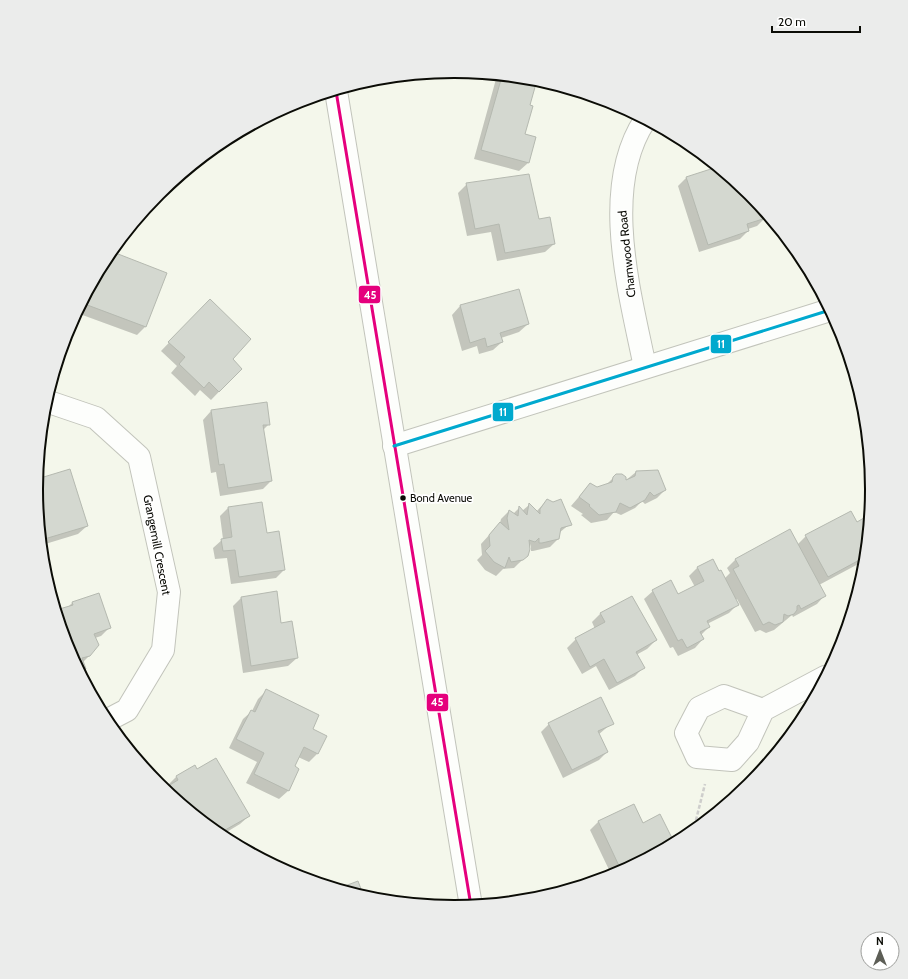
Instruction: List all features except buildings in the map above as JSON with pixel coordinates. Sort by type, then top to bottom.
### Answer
[{"type":"street","points":[[337,96],[470,900]]},
{"type":"street","name":"Charnwood Road","points":[[642,124],[635,135],[626,165],[621,196],[624,252],[645,367]]},
{"type":"street","points":[[394,446],[825,312]]},
{"type":"street","name":"Grangemill Crescent","points":[[52,404],[96,418],[139,457],[169,592],[163,650],[127,710],[112,718]]},
{"type":"street","points":[[763,710],[724,696],[698,708],[686,733],[697,757],[732,760],[748,742],[763,710],[817,682]]},
{"type":"path","points":[[696,822],[712,758]]},
{"type":"transit line","name":"45","points":[[337,96],[470,900]]},
{"type":"transit line","name":"11","points":[[394,446],[825,312]]},
{"type":"place","name":"Bond Avenue","points":[[403,498]]}]
